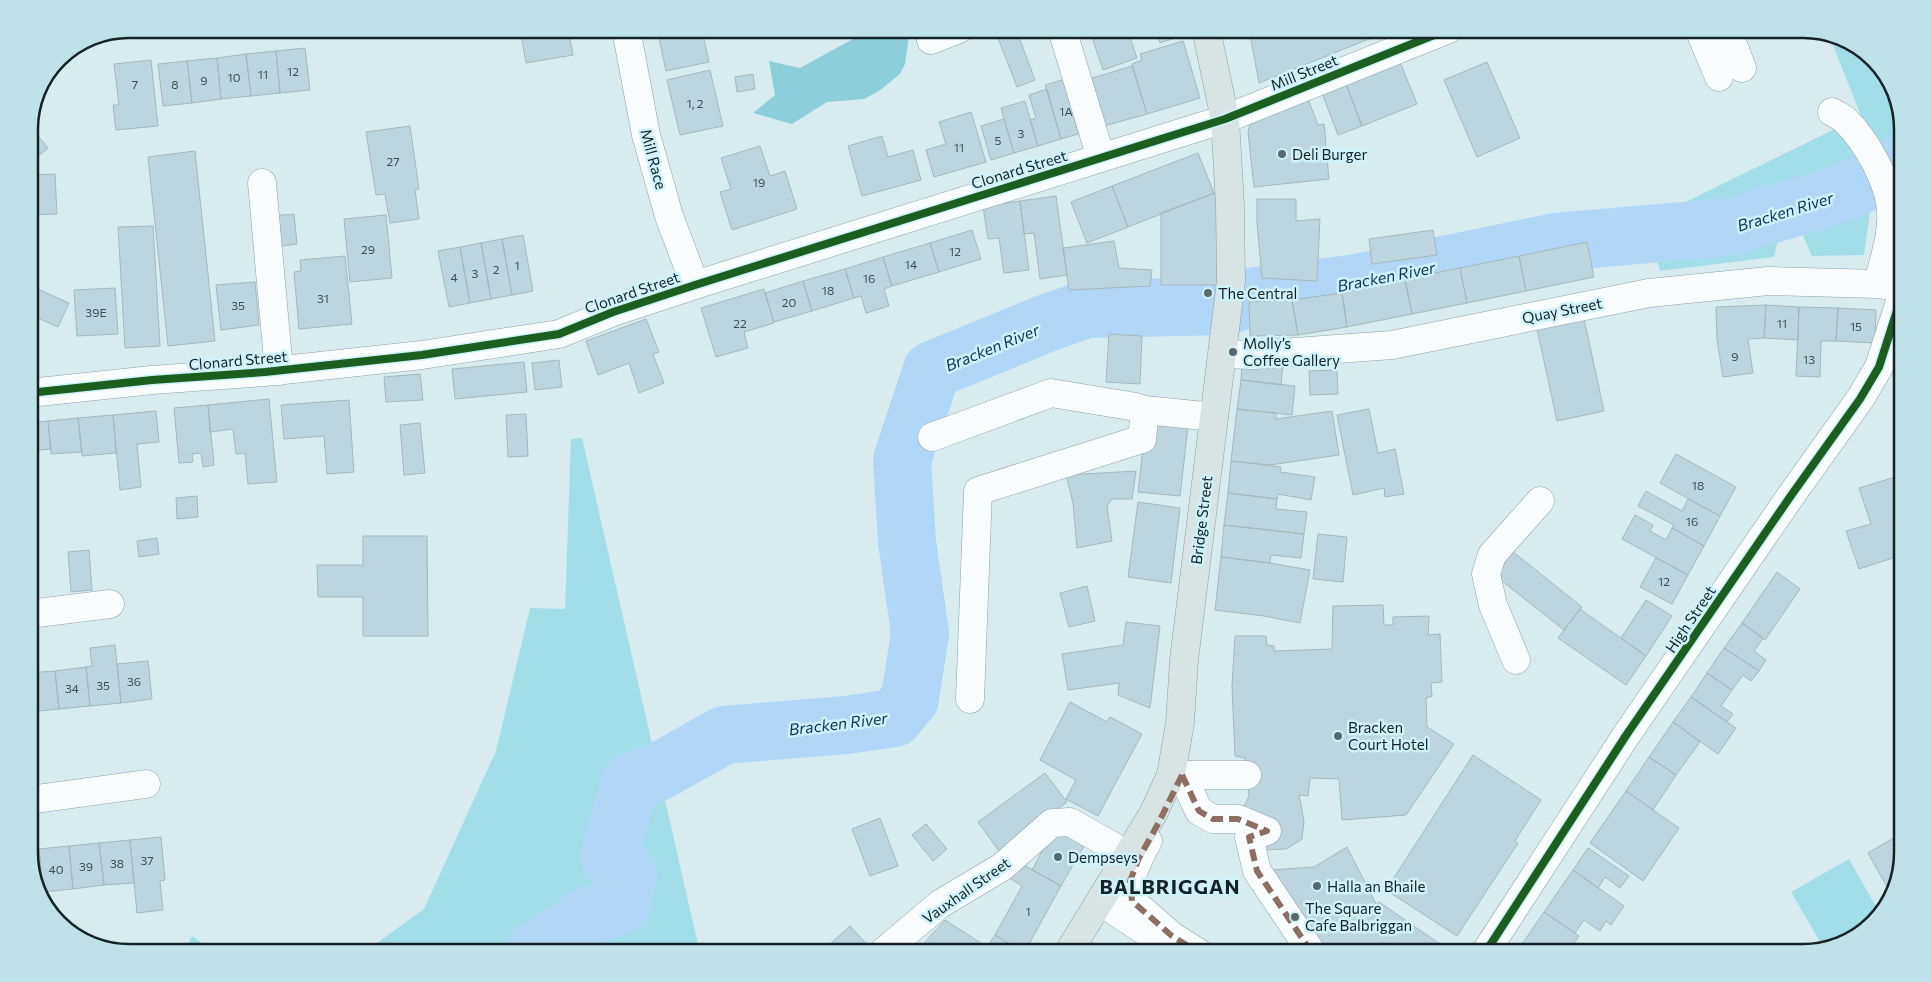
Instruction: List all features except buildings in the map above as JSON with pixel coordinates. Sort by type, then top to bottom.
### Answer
[{"type":"main road","name":"Bridge Street","points":[[1074,944],[1101,902],[1176,775],[1184,660],[1230,281],[1230,205],[1224,119],[1208,38]]},
{"type":"street","name":"Mill Race","points":[[628,38],[646,134],[669,216],[695,285]]},
{"type":"street","points":[[1065,38],[1100,158]]},
{"type":"street","name":"Mill Street","points":[[1224,119],[1426,38]]},
{"type":"street","points":[[1705,38],[1730,73],[1728,38]]},
{"type":"street","points":[[1832,112],[1845,120],[1868,148],[1893,203]]},
{"type":"street","name":"Clonard Street","points":[[38,392],[152,380],[279,371],[422,354],[559,334],[613,312],[695,285],[1224,119]]},
{"type":"street","points":[[262,183],[279,371]]},
{"type":"street","name":"High Street","points":[[1893,210],[1888,238],[1893,281]]},
{"type":"street","name":"Quay Street","points":[[1222,354],[1254,355],[1392,345],[1650,293],[1768,281],[1893,288]]},
{"type":"street","name":"High Street","points":[[1491,944],[1612,757],[1790,497],[1860,399],[1879,367],[1893,292]]},
{"type":"street","points":[[932,437],[1052,393],[1145,410],[1214,417]]},
{"type":"street","points":[[970,699],[978,491],[1142,439],[1145,410]]},
{"type":"street","points":[[1516,660],[1493,605],[1486,574],[1492,555],[1540,501]]},
{"type":"street","points":[[38,613],[110,604]]},
{"type":"street","points":[[1176,775],[1247,775]]},
{"type":"street","points":[[1176,775],[1160,822],[1138,858],[1130,882],[1132,901],[1172,936],[1185,944]]},
{"type":"street","points":[[1176,775],[1199,810],[1213,819],[1238,819],[1267,831],[1249,837],[1257,871],[1306,944]]},
{"type":"street","points":[[38,799],[146,784]]},
{"type":"street","name":"Vauxhall Street","points":[[893,944],[940,904],[1002,867],[1052,822],[1070,822],[1128,855]]},
{"type":"street","points":[[1101,902],[1165,944]]},
{"type":"shaded area","points":[[855,38],[909,38],[905,64],[900,74],[879,91],[864,99],[827,102],[792,124],[753,113],[775,95],[769,61],[800,68]]},
{"type":"shaded area","points":[[1832,42],[1863,60],[1871,68],[1884,88],[1892,111],[1893,149],[1881,156],[1861,116]]},
{"type":"shaded area","points":[[1841,126],[1860,169],[1761,199],[1662,222],[1655,217]]},
{"type":"shaded area","points":[[1872,197],[1864,255],[1812,256],[1796,220]]},
{"type":"shaded area","points":[[1779,235],[1774,257],[1660,271],[1657,259]]},
{"type":"shaded area","points":[[582,438],[698,944],[375,944],[424,909],[496,751],[530,608],[565,609],[571,439]]},
{"type":"shaded area","points":[[1849,859],[1876,907],[1863,922],[1853,929],[1838,938],[1820,943],[1791,892]]},
{"type":"shaded area","points":[[192,936],[204,944],[188,944]]},
{"type":"waterway","name":"Bracken River","points":[[546,944],[586,917],[622,905],[628,874],[609,856],[630,783],[658,772],[724,735],[846,725],[894,718],[910,699],[920,633],[907,542],[902,460],[932,370],[1047,323],[1087,309],[1228,306],[1256,296],[1357,283],[1556,242],[1729,227],[1850,191],[1893,167]]},
{"type":"marked path","points":[[1182,775],[1199,811],[1213,819],[1238,819],[1267,831],[1249,837],[1257,871],[1306,944]]},
{"type":"marked path","points":[[1182,775],[1139,858],[1130,881],[1132,901],[1172,936],[1185,944]]},
{"type":"cycle path","points":[[38,392],[152,380],[265,372],[422,355],[559,334],[613,312],[695,285],[1225,119],[1427,38]]},
{"type":"cycle path","points":[[1491,944],[1627,734],[1790,497],[1860,399],[1879,367],[1893,322]]},
{"type":"place","name":"Deli Burger","points":[[1282,154]]},
{"type":"place","name":"The Central","points":[[1208,293]]},
{"type":"place","name":"Molly’s Coffee Gallery","points":[[1233,352]]},
{"type":"place","name":"Bracken Court Hotel","points":[[1338,736]]},
{"type":"place","name":"Dempseys","points":[[1058,857]]},
{"type":"place","name":"Halla an Bhaile","points":[[1317,886]]},
{"type":"place","name":"The Square Cafe Balbriggan","points":[[1295,917]]},
{"type":"district","name":"BALBRIGGAN","points":[[1170,886]]}]
